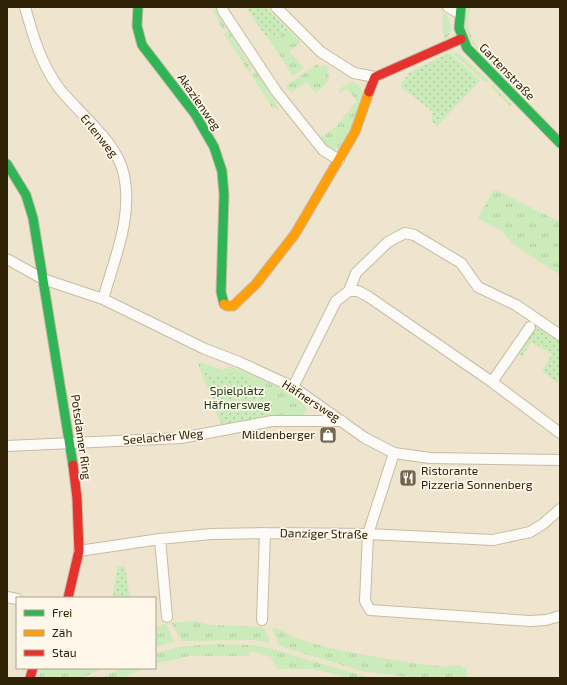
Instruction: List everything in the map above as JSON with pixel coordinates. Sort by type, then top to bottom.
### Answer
[{"type":"street","name":"Erlenweg","points":[[25,7],[34,40],[50,75],[59,88],[112,148],[119,160],[124,175],[125,203],[123,229],[102,299]]},
{"type":"street","name":"Akazienweg","points":[[138,7],[136,16],[137,31],[142,45],[195,114],[214,147],[220,165],[224,195],[222,298],[224,304],[227,306],[234,306],[256,284],[295,234],[339,160]]},
{"type":"street","points":[[222,7],[223,11],[276,91],[323,150],[339,160],[361,120],[375,77]]},
{"type":"street","points":[[276,7],[321,52],[354,73],[375,77],[461,39],[458,30],[460,10],[448,7]]},
{"type":"street","name":"Gartenstraße","points":[[461,39],[560,143]]},
{"type":"street","name":"Potsdamer Ring","points":[[7,164],[26,195],[33,218],[70,443],[77,498],[79,551],[68,597]]},
{"type":"street","points":[[293,388],[336,301],[349,291],[356,273],[388,242],[405,233],[414,235],[461,262],[478,287],[516,305],[560,335]]},
{"type":"street","name":"Häfnersweg","points":[[7,259],[43,279],[102,299],[205,349],[239,362],[293,388],[365,438],[394,453],[409,456],[460,459],[560,460]]},
{"type":"street","points":[[349,291],[358,291],[369,297],[492,382],[560,434]]},
{"type":"street","points":[[492,382],[530,327]]},
{"type":"street","name":"Seelacher Weg","points":[[7,446],[181,438],[272,421],[342,421]]},
{"type":"street","points":[[394,453],[368,534],[365,601],[370,610],[530,621],[546,620],[560,616]]},
{"type":"street","name":"Danziger Straße","points":[[79,551],[160,539],[211,534],[368,534],[480,540],[506,539],[537,529],[560,509]]},
{"type":"street","points":[[262,620],[265,533]]},
{"type":"street","points":[[160,539],[167,618]]},
{"type":"green space","points":[[214,7],[226,28],[225,29],[222,29],[213,10]]},
{"type":"green space","points":[[246,7],[265,7],[288,29],[276,39],[273,33],[266,37]]},
{"type":"green space","points":[[468,7],[471,7],[468,17],[470,34],[479,48],[498,67],[498,70],[472,43],[468,35],[465,17]]},
{"type":"green space","points":[[443,14],[445,14],[449,20],[451,27],[451,31],[444,40],[443,27]]},
{"type":"green space","points":[[288,29],[301,42],[289,51],[304,68],[293,76],[267,36],[273,33],[276,39]]},
{"type":"green space","points":[[229,31],[252,69],[249,72],[224,34]]},
{"type":"green space","points":[[450,51],[459,54],[488,80],[487,82],[485,82]]},
{"type":"green space","points":[[446,54],[451,54],[480,81],[437,126],[431,120],[433,112],[400,86],[409,73]]},
{"type":"green space","points":[[317,64],[319,67],[324,65],[327,66],[329,76],[326,85],[315,93],[306,82],[291,93],[286,86]]},
{"type":"green space","points":[[256,71],[279,110],[272,107],[251,75]]},
{"type":"green space","points":[[352,81],[360,86],[362,92],[352,127],[338,149],[329,148],[319,139],[339,124],[338,123],[344,118],[343,117],[357,101],[347,88],[340,93],[339,92],[340,89]]},
{"type":"green space","points":[[492,84],[512,104],[510,106],[491,87]]},
{"type":"green space","points":[[494,189],[560,222],[560,275],[511,243],[503,232],[478,218]]},
{"type":"green space","points":[[538,327],[560,342],[560,378],[557,383],[542,371],[552,354],[531,342],[522,357],[519,355],[518,350],[530,332]]},
{"type":"green space","points":[[197,361],[222,370],[230,366],[260,379],[295,397],[307,410],[301,417],[271,417],[221,425]]},
{"type":"green space","name":"Spielplatz Häfnersweg","points":[[203,371],[222,377],[233,373],[251,379],[265,396],[264,416],[223,424]]},
{"type":"green space","points":[[125,566],[130,597],[113,597],[117,567]]},
{"type":"green space","points":[[194,621],[212,625],[263,627],[268,636],[269,643],[255,640],[182,641],[171,623]]},
{"type":"green space","points":[[166,623],[174,642],[156,647],[156,628]]},
{"type":"green space","points":[[272,628],[283,630],[293,637],[333,649],[443,667],[456,665],[467,669],[467,677],[414,678],[362,671],[279,646]]},
{"type":"green space","points":[[216,644],[252,645],[269,648],[370,678],[350,678],[314,669],[277,669],[271,657],[251,651],[249,656],[189,656],[156,664],[156,654],[178,647]]},
{"type":"green space","points":[[41,669],[101,669],[82,678],[38,678]]},
{"type":"green space","points":[[121,669],[143,669],[122,678],[101,678]]},
{"type":"traffic: fast","points":[[138,7],[137,26],[142,45],[195,114],[214,147],[222,171],[224,195],[221,292],[224,304]]},
{"type":"traffic: fast","points":[[461,7],[459,28],[467,48],[560,143]]},
{"type":"traffic: fast","points":[[7,164],[26,195],[33,218],[73,465]]},
{"type":"traffic: slow","points":[[224,304],[227,306],[233,306],[256,284],[295,234],[355,132],[369,92]]},
{"type":"traffic: jam","points":[[369,92],[375,77],[461,39]]},
{"type":"traffic: jam","points":[[68,597],[79,551],[77,498],[73,465]]},
{"type":"traffic: jam","points":[[30,678],[33,669]]},
{"type":"place","name":"Mildenberger","points":[[328,435]]},
{"type":"place","name":"Ristorante Pizzeria Sonnenberg","points":[[408,478]]}]
